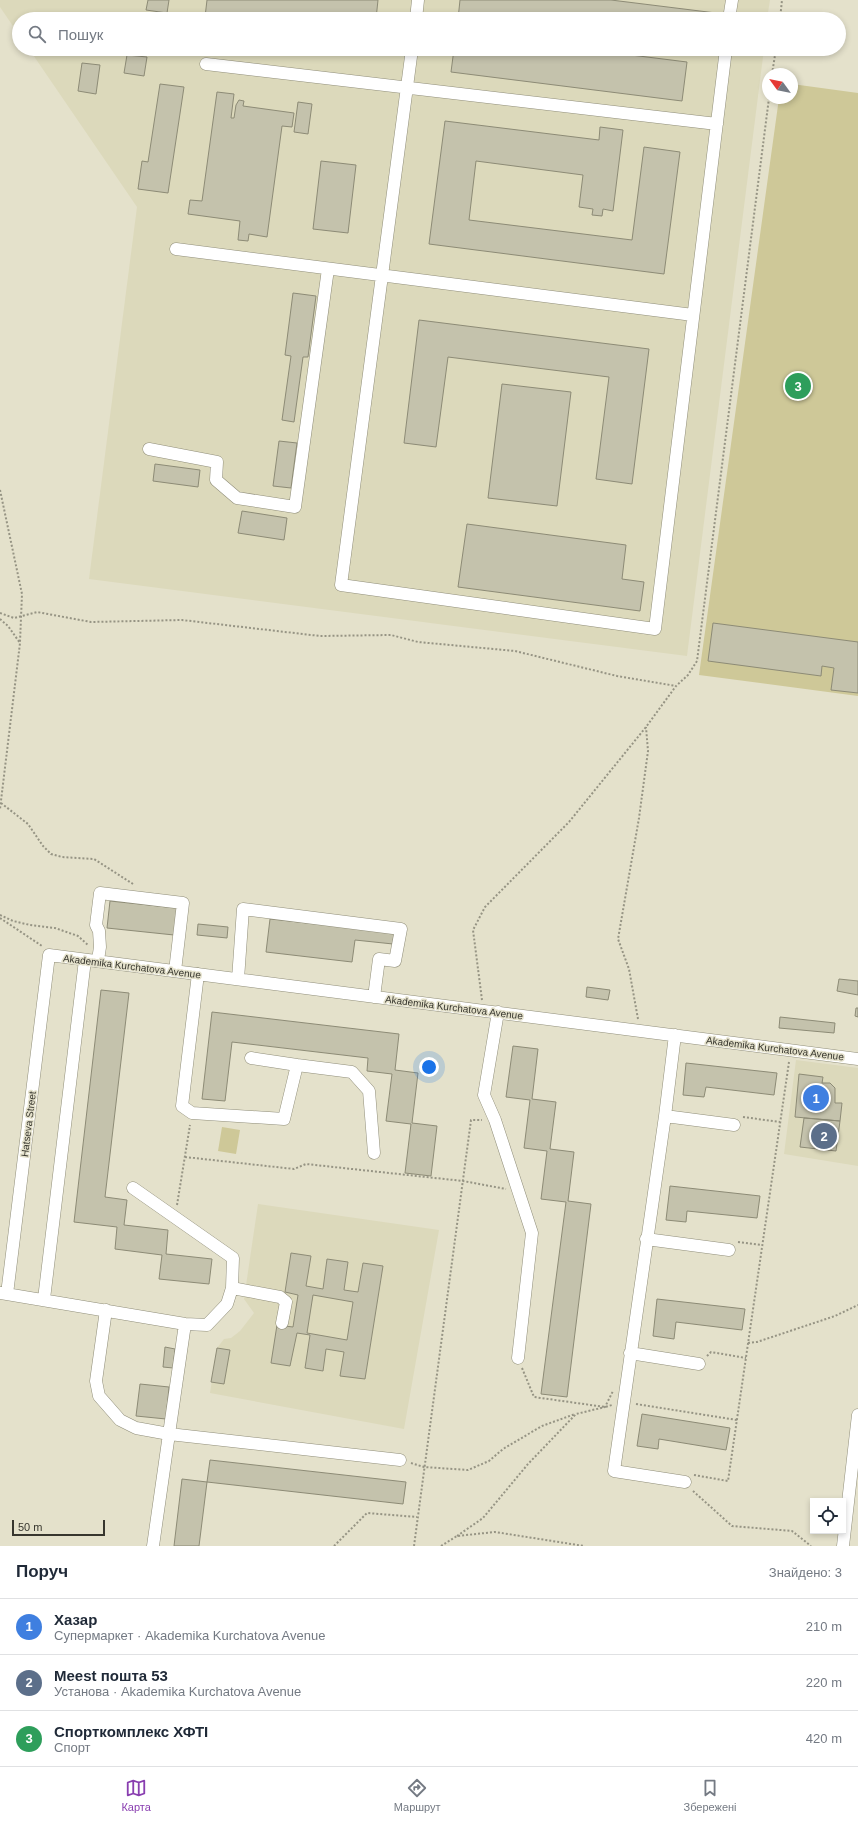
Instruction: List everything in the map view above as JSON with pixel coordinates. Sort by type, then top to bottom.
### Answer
[{"type":"street","points":[[417,12],[418,0]]},
{"type":"street","points":[[731,12],[732,0]]},
{"type":"street","points":[[411,56],[341,585],[655,629],[725,56]]},
{"type":"street","points":[[206,64],[406,89],[716,124]]},
{"type":"street","points":[[176,249],[693,315]]},
{"type":"street","points":[[149,450],[217,462],[216,480],[237,498],[295,507],[328,269]]},
{"type":"street","points":[[98,960],[99,931],[96,926],[100,893],[183,903],[175,971]]},
{"type":"street","points":[[238,979],[243,909],[401,929],[395,961],[379,960],[374,997]]},
{"type":"street","name":"Akademika Kurchatova Avenue","points":[[49,955],[85,960],[98,960],[858,1059]]},
{"type":"street","name":"Hatseva Street","points":[[3,1293],[49,955]]},
{"type":"street","points":[[44,1299],[85,960]]},
{"type":"street","points":[[198,974],[182,1106],[192,1114],[284,1119],[297,1064]]},
{"type":"street","points":[[498,1012],[484,1095],[495,1120],[532,1232],[518,1358]]},
{"type":"street","points":[[675,1035],[665,1116],[646,1239],[614,1471],[688,1478]]},
{"type":"street","points":[[251,1058],[352,1072],[369,1091],[374,1153]]},
{"type":"street","points":[[665,1116],[734,1125]]},
{"type":"street","points":[[3,1293],[185,1324],[207,1325],[228,1304],[232,1288],[232,1258],[133,1188]]},
{"type":"street","points":[[646,1239],[729,1250]]},
{"type":"street","points":[[232,1288],[280,1297],[286,1302],[282,1323]]},
{"type":"street","points":[[106,1310],[96,1381],[99,1396],[120,1420],[136,1428],[169,1434],[400,1460]]},
{"type":"street","points":[[153,1546],[185,1324]]},
{"type":"street","points":[[630,1353],[699,1364]]},
{"type":"street","points":[[843,1546],[858,1415]]},
{"type":"path","points":[[781,12],[782,0]]},
{"type":"path","points":[[773,68],[775,56]]},
{"type":"path","points":[[0,490],[22,594],[20,643],[0,809]]},
{"type":"path","points":[[0,613],[14,618],[20,615],[37,612],[91,622],[182,620],[320,636],[391,635],[418,642],[515,651],[617,676],[676,686]]},
{"type":"path","points":[[0,619],[8,626],[20,643]]},
{"type":"path","points":[[640,1030],[629,969],[618,939],[628,886],[648,751],[646,727]]},
{"type":"path","points":[[1,803],[28,824],[43,846],[51,854],[62,857],[94,859],[132,884],[140,886]]},
{"type":"path","points":[[0,916],[42,946],[49,955]]},
{"type":"path","points":[[0,916],[13,921],[40,927],[55,928],[78,936],[92,948],[98,960]]},
{"type":"path","points":[[688,1478],[728,1481],[790,1051]]},
{"type":"path","points":[[175,1217],[192,1114]]},
{"type":"path","points":[[734,1125],[742,1117],[780,1122]]},
{"type":"path","points":[[414,1546],[471,1120],[495,1120]]},
{"type":"path","points":[[185,1157],[294,1169],[306,1164],[463,1181],[519,1191]]},
{"type":"path","points":[[729,1250],[736,1241],[762,1245]]},
{"type":"path","points":[[748,1343],[757,1342],[835,1316],[858,1304]]},
{"type":"path","points":[[699,1364],[711,1352],[746,1358]]},
{"type":"path","points":[[400,1460],[424,1467],[468,1470],[489,1462],[503,1449],[542,1426],[576,1414],[605,1407],[614,1387]]},
{"type":"path","points":[[442,1546],[483,1518],[528,1464],[576,1414]]},
{"type":"path","points":[[688,1478],[732,1526],[792,1531],[811,1546]]},
{"type":"path","points":[[334,1546],[367,1513],[418,1517]]},
{"type":"path","points":[[457,1536],[494,1532],[584,1546]]},
{"type":"shaded area","points":[[0,0],[770,0],[768,12],[12,12],[12,25],[0,7]]},
{"type":"shaded area","points":[[34,56],[763,56],[687,656],[89,579],[137,207]]},
{"type":"shaded area","points":[[798,85],[858,93],[858,696],[699,675],[778,104],[798,104]]},
{"type":"shaded area","points":[[796,1060],[858,1068],[858,1166],[784,1154]]},
{"type":"shaded area","points":[[222,1127],[240,1130],[236,1154],[218,1151]]},
{"type":"shaded area","points":[[258,1204],[439,1230],[404,1429],[210,1393],[217,1348],[224,1339],[231,1338],[240,1331],[254,1313],[244,1299]]},
{"type":"building","points":[[148,0],[169,0],[167,12],[146,10]]},
{"type":"building","points":[[207,0],[378,0],[377,12],[206,12]]},
{"type":"building","points":[[460,0],[611,0],[708,12],[459,12]]},
{"type":"building","points":[[127,56],[147,57],[144,76],[124,73]]},
{"type":"building","points":[[453,56],[639,56],[687,62],[682,101],[451,72]]},
{"type":"building","points":[[82,63],[100,65],[96,94],[78,91]]},
{"type":"building","points":[[160,84],[184,87],[168,193],[138,189],[142,161],[148,162]]},
{"type":"building","points":[[217,92],[234,94],[231,118],[234,118],[236,105],[239,100],[244,101],[243,106],[294,113],[292,127],[282,126],[267,237],[249,234],[248,241],[238,240],[240,221],[188,214],[190,200],[202,201]]},
{"type":"building","points":[[298,102],[312,104],[308,134],[294,132]]},
{"type":"building","points":[[445,121],[599,140],[600,127],[623,130],[613,211],[603,209],[602,216],[592,215],[593,209],[579,207],[583,175],[476,161],[469,220],[632,240],[644,147],[680,152],[664,274],[429,244]]},
{"type":"building","points":[[321,161],[356,165],[348,233],[313,229]]},
{"type":"building","points":[[293,293],[316,296],[308,357],[303,357],[294,422],[282,420],[291,356],[285,355]]},
{"type":"building","points":[[419,320],[649,349],[632,484],[596,479],[609,377],[448,357],[436,447],[404,443]]},
{"type":"building","points":[[502,384],[571,392],[557,506],[488,498]]},
{"type":"building","points":[[279,441],[297,443],[291,488],[273,486]]},
{"type":"building","points":[[155,464],[200,470],[198,487],[153,481]]},
{"type":"building","points":[[242,511],[287,518],[284,540],[238,533]]},
{"type":"building","points":[[467,524],[626,545],[622,579],[644,582],[640,611],[458,587]]},
{"type":"building","points":[[713,623],[858,642],[858,693],[831,690],[834,668],[822,666],[821,676],[708,661]]},
{"type":"building","points":[[110,901],[177,908],[174,935],[107,928]]},
{"type":"building","points":[[270,919],[394,932],[393,944],[355,940],[352,962],[266,952]]},
{"type":"building","points":[[198,924],[228,927],[227,938],[197,935]]},
{"type":"building","points":[[839,979],[858,981],[858,995],[837,991]]},
{"type":"building","points":[[587,987],[610,990],[608,1000],[586,997]]},
{"type":"building","points":[[101,990],[129,993],[105,1197],[127,1200],[124,1225],[168,1230],[166,1254],[212,1259],[209,1284],[159,1279],[162,1255],[115,1249],[117,1227],[74,1222]]},
{"type":"building","points":[[856,1008],[858,1008],[858,1017],[855,1016]]},
{"type":"building","points":[[212,1012],[399,1034],[395,1070],[418,1073],[412,1123],[437,1126],[431,1176],[405,1173],[411,1124],[386,1121],[392,1074],[367,1071],[368,1058],[232,1042],[225,1101],[202,1099]]},
{"type":"building","points":[[780,1017],[835,1023],[834,1033],[779,1028]]},
{"type":"building","points":[[513,1046],[538,1049],[532,1099],[556,1102],[550,1149],[574,1152],[568,1201],[591,1204],[567,1397],[541,1394],[566,1202],[541,1199],[547,1151],[524,1148],[530,1100],[506,1097]]},
{"type":"building","points":[[686,1063],[777,1073],[774,1095],[706,1087],[704,1097],[683,1095]]},
{"type":"building","points":[[799,1074],[823,1077],[822,1083],[830,1083],[835,1088],[835,1103],[842,1103],[840,1121],[795,1117]]},
{"type":"building","points":[[804,1118],[840,1121],[836,1151],[800,1147]]},
{"type":"building","points":[[670,1186],[760,1196],[757,1218],[687,1211],[686,1222],[666,1220]]},
{"type":"building","points":[[291,1253],[311,1256],[306,1286],[323,1289],[327,1259],[348,1262],[344,1290],[358,1292],[363,1263],[383,1266],[365,1379],[340,1376],[344,1352],[326,1349],[323,1371],[305,1368],[310,1335],[297,1333],[290,1366],[271,1363],[277,1325],[293,1327],[298,1295],[285,1292]],"holes":[[[313,1295],[353,1302],[347,1340],[307,1333]]]},
{"type":"building","points":[[657,1299],[745,1309],[742,1330],[676,1322],[674,1339],[653,1336]]},
{"type":"building","points":[[165,1347],[175,1349],[173,1368],[163,1367]]},
{"type":"building","points":[[217,1348],[230,1350],[224,1384],[211,1382]]},
{"type":"building","points":[[140,1384],[169,1387],[166,1419],[136,1416]]},
{"type":"building","points":[[642,1414],[730,1428],[726,1450],[659,1439],[658,1449],[637,1446]]},
{"type":"building","points":[[210,1460],[406,1482],[403,1504],[207,1482]]},
{"type":"building","points":[[182,1479],[207,1482],[199,1546],[174,1546]]},
{"type":"place","name":"Спорткомплекс ХФТІ","points":[[798,386]]},
{"type":"place","name":"Хазар","points":[[816,1098]]},
{"type":"place","name":"Meest пошта 53","points":[[824,1136]]}]
